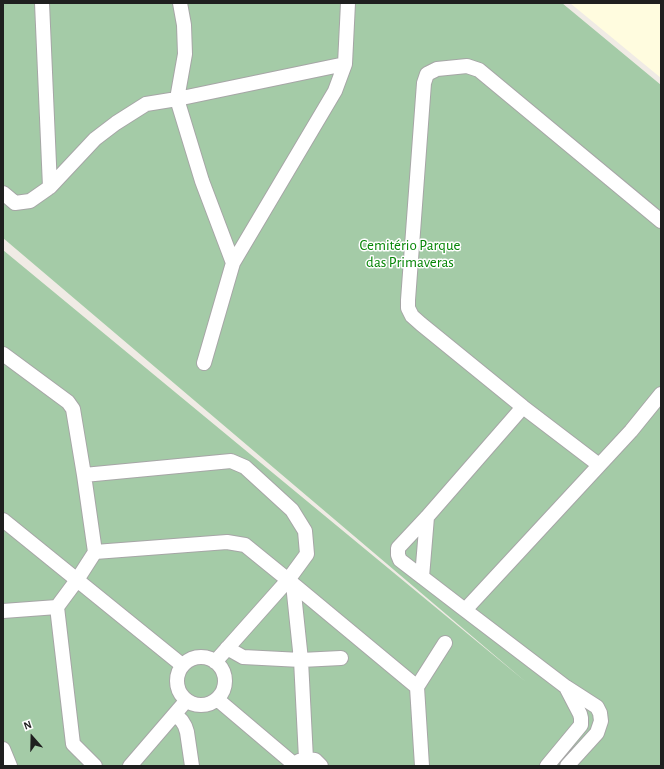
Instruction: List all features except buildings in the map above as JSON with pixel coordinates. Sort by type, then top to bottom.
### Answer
[{"type":"lane","points":[[42,3],[50,187]]},
{"type":"lane","points":[[180,3],[184,25],[184,54],[177,100],[202,181],[232,263]]},
{"type":"lane","points":[[204,363],[232,263],[335,90],[344,64],[348,3]]},
{"type":"lane","points":[[3,193],[15,202],[30,201],[50,187],[95,139],[116,123],[146,104],[177,100],[344,64]]},
{"type":"lane","points":[[600,465],[523,407],[421,324],[412,316],[408,308],[424,83],[427,74],[437,69],[467,66],[479,70],[661,221]]},
{"type":"lane","points":[[3,354],[68,402],[73,409],[95,552],[57,607],[73,744],[95,766]]},
{"type":"lane","points":[[465,610],[631,431],[661,394]]},
{"type":"lane","points":[[523,407],[398,548],[398,555],[400,560],[465,610],[566,687],[597,707],[602,721],[596,733],[567,766]]},
{"type":"lane","points":[[84,475],[231,461],[245,467],[292,510],[305,531],[307,554],[291,582],[215,662]]},
{"type":"lane","points":[[422,577],[427,517]]},
{"type":"lane","points":[[3,520],[182,665]]},
{"type":"lane","points":[[95,552],[227,542],[245,545],[417,687]]},
{"type":"lane","points":[[291,582],[301,660],[299,763]]},
{"type":"lane","points":[[3,611],[57,607]]},
{"type":"lane","points":[[422,766],[417,687],[444,643]]},
{"type":"lane","points":[[227,648],[243,657],[301,660],[341,658]]},
{"type":"lane","points":[[199,657],[207,658],[215,662],[221,668],[225,684],[218,699],[210,704],[202,706],[194,705],[186,701],[180,695],[176,679],[182,665],[191,659],[199,657]]},
{"type":"lane","points":[[547,766],[581,725],[580,714],[566,687]]},
{"type":"lane","points":[[218,699],[299,763],[315,760],[321,766]]},
{"type":"lane","points":[[130,766],[186,701]]},
{"type":"lane","points":[[175,714],[185,726],[187,732],[192,766]]},
{"type":"lane","points":[[3,749],[10,766]]},
{"type":"shaded area","points":[[570,3],[661,3],[661,78]]},
{"type":"green space","name":"Cemitério Parque das Primaveras","points":[[3,3],[562,3],[661,85],[661,766],[3,766],[3,250],[526,682],[3,238]]}]
